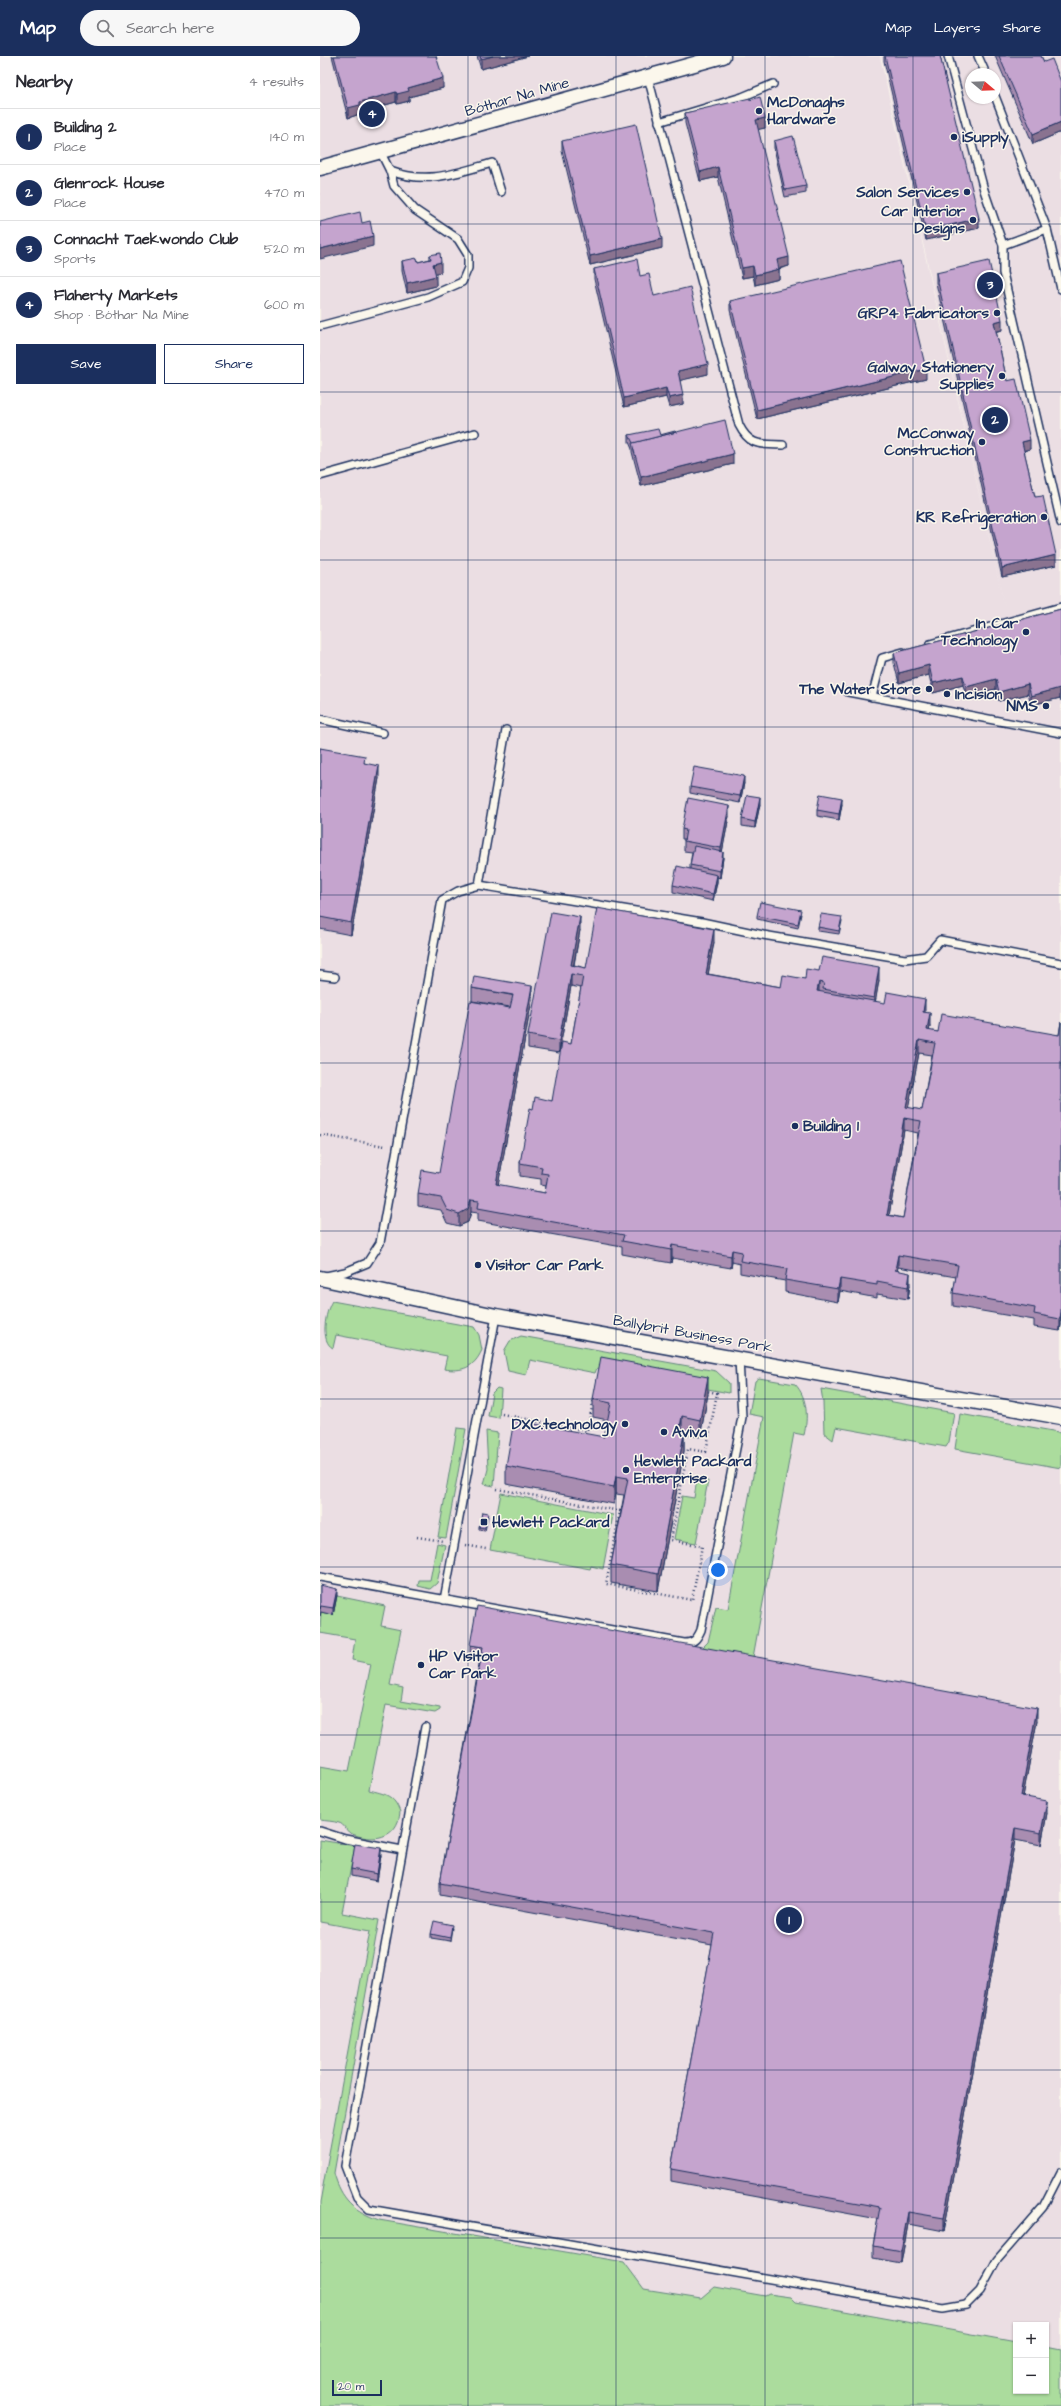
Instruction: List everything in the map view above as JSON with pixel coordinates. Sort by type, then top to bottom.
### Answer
[{"type":"street","name":"Bóthar Na Míne","points":[[320,168],[381,153],[723,56]]},
{"type":"street","name":"Ballybrit Business Park","points":[[320,1278],[408,1299],[496,1316],[1061,1417]]},
{"type":"lane","points":[[948,56],[984,190],[1003,245],[1003,273],[1061,523]]},
{"type":"lane","points":[[978,56],[983,68]]},
{"type":"lane","points":[[648,77],[676,190],[712,314],[739,425],[746,437],[757,444],[783,445]]},
{"type":"lane","points":[[659,122],[742,97],[773,84]]},
{"type":"lane","points":[[998,104],[1047,229],[1061,289]]},
{"type":"lane","points":[[320,326],[428,297],[462,282],[468,268],[468,255],[458,239],[415,210],[394,186],[390,171],[381,153]]},
{"type":"lane","points":[[390,171],[401,175],[438,178],[492,163],[501,192]]},
{"type":"lane","points":[[1003,245],[1047,229]]},
{"type":"lane","points":[[320,476],[475,432]]},
{"type":"lane","points":[[872,697],[882,658],[1061,607]]},
{"type":"lane","points":[[848,692],[1061,733]]},
{"type":"lane","points":[[320,719],[383,733]]},
{"type":"lane","points":[[479,885],[506,730]]},
{"type":"lane","points":[[320,1278],[345,1272],[367,1262],[380,1243],[442,900],[458,891],[479,885],[702,922],[763,935],[905,959],[926,956],[940,940],[1061,963]]},
{"type":"lane","points":[[320,975],[335,977]]},
{"type":"lane","points":[[444,1600],[496,1316]]},
{"type":"lane","points":[[320,1577],[684,1644],[692,1643],[698,1638],[704,1614],[742,1417],[739,1359]]},
{"type":"lane","points":[[425,1726],[345,2166],[357,2197],[369,2209],[943,2309],[966,2304],[980,2291],[997,2260],[1043,2207],[1061,2172]]},
{"type":"lane","points":[[320,1831],[345,1839],[402,1850]]},
{"type":"path","points":[[320,1134],[398,1148]]},
{"type":"path","points":[[497,1489],[620,1511],[606,1584],[692,1600],[702,1546],[671,1540],[688,1449],[706,1452],[717,1393],[702,1390]]},
{"type":"path","points":[[502,1414],[587,1431],[594,1393]]},
{"type":"path","points":[[417,1537],[445,1542]]},
{"type":"path","points":[[464,1545],[486,1550]]},
{"type":"shaded area","points":[[320,56],[880,56],[1007,617],[881,56],[1061,56],[1061,2406],[320,2406]]},
{"type":"green space","points":[[332,1301],[474,1327],[479,1335],[482,1350],[471,1365],[462,1369],[450,1370],[444,1369],[447,1356],[336,1335],[333,1348],[326,1340],[325,1333],[327,1312]]},
{"type":"green space","points":[[521,1336],[716,1371],[729,1383],[729,1393],[597,1368],[595,1373],[530,1360],[526,1375],[508,1371],[504,1351],[510,1341]]},
{"type":"green space","points":[[759,1378],[795,1384],[805,1402],[806,1422],[804,1435],[794,1433],[752,1663],[701,1649],[708,1642],[716,1607],[728,1609],[764,1417],[749,1414],[755,1381]]},
{"type":"green space","points":[[497,1388],[501,1389],[499,1418],[488,1416],[492,1393]]},
{"type":"green space","points":[[821,1389],[954,1413],[949,1442],[946,1447],[836,1427],[833,1440],[824,1433]]},
{"type":"green space","points":[[960,1414],[1058,1432],[1061,1435],[1061,1468],[955,1449]]},
{"type":"green space","points":[[457,1428],[466,1429],[446,1538],[438,1537]]},
{"type":"green space","points":[[486,1431],[498,1433],[494,1486],[484,1484],[488,1469]]},
{"type":"green space","points":[[697,1479],[708,1481],[696,1543],[674,1539],[682,1496],[694,1498]]},
{"type":"green space","points":[[501,1493],[613,1515],[603,1569],[591,1566],[590,1569],[490,1550]]},
{"type":"green space","points":[[437,1543],[445,1545],[437,1583],[430,1589],[418,1586],[419,1580],[430,1580]]},
{"type":"green space","points":[[337,1596],[385,1606],[381,1626],[401,1630],[390,1685],[403,1688],[401,1701],[440,1708],[440,1710],[435,1713],[386,1705],[369,1790],[388,1796],[398,1806],[400,1812],[398,1821],[394,1828],[389,1833],[375,1838],[358,1836],[350,1833],[341,1824],[320,1820],[320,1766],[349,1771],[371,1664],[352,1660],[355,1639],[320,1633],[321,1612],[333,1615]]},
{"type":"green space","points":[[320,1840],[355,1846],[342,1913],[379,1920],[334,2173],[340,2190],[350,2203],[362,2213],[379,2220],[624,2262],[644,2289],[701,2298],[714,2287],[765,2296],[769,2294],[791,2297],[796,2302],[1013,2341],[1013,2394],[1049,2394],[1049,2348],[1061,2350],[1061,2406],[320,2406],[320,2202],[370,1931],[320,1922]]},
{"type":"building","points":[[334,56],[436,56],[443,78],[408,88],[409,91],[397,94],[396,92],[360,102],[360,105],[348,108]]},
{"type":"building","points":[[480,56],[493,56],[481,59]]},
{"type":"building","points":[[885,56],[940,56],[979,218],[926,231]]},
{"type":"building","points":[[999,56],[1041,56],[1044,62],[1052,59],[1061,82],[1061,122],[1033,134]]},
{"type":"building","points":[[760,97],[765,118],[756,120],[789,257],[777,260],[779,269],[755,275],[753,266],[742,268],[718,167],[700,172],[685,113]]},
{"type":"building","points":[[636,124],[662,239],[590,256],[562,141]]},
{"type":"building","points":[[793,136],[806,186],[785,190],[774,141]]},
{"type":"building","points":[[360,212],[362,223],[370,221],[373,236],[320,249],[320,222]]},
{"type":"building","points":[[440,253],[441,262],[433,264],[436,276],[407,283],[402,261],[417,258],[418,262],[431,259],[430,255]]},
{"type":"building","points":[[637,259],[640,276],[649,274],[654,296],[690,287],[708,364],[678,371],[683,395],[669,398],[666,388],[624,398],[594,269]]},
{"type":"building","points":[[900,261],[926,369],[757,410],[730,301]]},
{"type":"building","points":[[989,261],[1002,320],[994,322],[1007,381],[1016,379],[1030,440],[1022,442],[1035,497],[1043,496],[1056,555],[1002,568],[936,273]]},
{"type":"building","points":[[725,420],[733,454],[641,477],[632,443]]},
{"type":"building","points":[[658,429],[660,435],[676,432],[633,443],[629,435]]},
{"type":"building","points":[[1061,609],[1061,691],[1060,688],[1031,696],[1028,684],[999,692],[996,679],[966,687],[963,676],[933,683],[929,665],[899,673],[894,653]]},
{"type":"building","points":[[320,748],[365,756],[364,763],[379,766],[351,923],[320,917]]},
{"type":"building","points":[[694,767],[744,776],[740,796],[690,787]]},
{"type":"building","points":[[820,794],[842,798],[839,814],[817,810]]},
{"type":"building","points":[[747,795],[760,797],[755,822],[742,819]]},
{"type":"building","points":[[688,798],[729,806],[721,848],[684,841],[686,830],[682,829]]},
{"type":"building","points":[[694,846],[723,852],[720,871],[690,865]]},
{"type":"building","points":[[677,866],[717,875],[713,894],[673,885]]},
{"type":"building","points":[[760,902],[801,910],[798,924],[757,916]]},
{"type":"building","name":"Building 1","points":[[597,908],[714,929],[706,974],[781,987],[783,975],[805,979],[806,969],[819,971],[822,957],[879,967],[874,998],[823,989],[824,983],[819,982],[817,991],[885,1003],[887,992],[925,999],[923,1012],[930,1013],[927,1030],[938,1032],[941,1014],[1059,1035],[1061,1022],[1060,1319],[1034,1314],[1035,1308],[953,1293],[958,1265],[898,1255],[895,1270],[910,1273],[908,1287],[877,1281],[877,1285],[840,1279],[838,1289],[785,1280],[787,1269],[740,1261],[742,1252],[732,1250],[731,1256],[672,1245],[671,1250],[622,1241],[624,1235],[478,1208],[479,1201],[471,1200],[468,1209],[459,1214],[447,1210],[441,1198],[418,1194],[422,1170],[439,1173],[470,1001],[510,1008],[513,995],[472,988],[474,976],[532,986],[496,1184],[545,1193],[548,1174],[541,1173],[542,1167],[520,1163],[530,1108],[533,1109],[535,1097],[552,1101],[562,1042],[571,1044],[583,976],[571,974],[559,1041],[528,1035],[551,912],[580,917],[571,965],[586,968]],"holes":[[[919,1040],[935,1043],[922,1110],[906,1107]],[[904,1118],[921,1121],[903,1218],[887,1215]]]},
{"type":"building","points":[[821,914],[842,917],[839,931],[818,927]]},
{"type":"building","points":[[601,1357],[708,1377],[700,1420],[682,1416],[679,1433],[684,1434],[658,1574],[611,1565],[628,1478],[616,1476],[614,1487],[506,1466],[514,1420],[604,1437],[611,1403],[593,1399]]},
{"type":"building","points":[[482,1512],[488,1513],[485,1528],[479,1527]]},
{"type":"building","points":[[320,1585],[337,1589],[333,1608],[321,1606],[320,1609]]},
{"type":"building","points":[[477,1606],[1037,1708],[1021,1796],[1047,1801],[1041,1833],[1015,1828],[944,2218],[908,2212],[901,2251],[873,2246],[880,2207],[671,2169],[714,1933],[440,1883],[483,1647],[470,1645]]},
{"type":"building","points":[[355,1844],[381,1848],[377,1874],[351,1869]]},
{"type":"building","points":[[434,1921],[452,1925],[450,1938],[431,1934]]},
{"type":"place","name":"McDonaghs Hardware","points":[[759,111]]},
{"type":"place","name":"Flaherty Markets","points":[[372,114]]},
{"type":"place","name":"iSupply","points":[[954,137]]},
{"type":"place","name":"Salon Services","points":[[967,192]]},
{"type":"place","name":"Car Interior Designs","points":[[973,220]]},
{"type":"place","name":"Connacht Taekwondo Club","points":[[990,285]]},
{"type":"place","name":"GRP4 Fabricators","points":[[997,313]]},
{"type":"place","name":"Galway Stationery Supplies","points":[[1002,376]]},
{"type":"place","name":"Glenrock House","points":[[995,420]]},
{"type":"place","name":"McConway Construction","points":[[982,442]]},
{"type":"place","name":"KR Refrigeration","points":[[1044,517]]},
{"type":"place","name":"In Car Technology","points":[[1026,632]]},
{"type":"place","name":"The Water Store","points":[[929,689]]},
{"type":"place","name":"Incision","points":[[947,694]]},
{"type":"place","name":"NMS","points":[[1046,706]]},
{"type":"place","name":"Building 1","points":[[795,1126]]},
{"type":"place","name":"Visitor Car Park","points":[[478,1265]]},
{"type":"place","name":"DXC.technology","points":[[625,1424]]},
{"type":"place","name":"Aviva","points":[[664,1432]]},
{"type":"place","name":"Hewlett Packard Enterprise","points":[[626,1470]]},
{"type":"place","name":"Hewlett Packard","points":[[484,1522]]},
{"type":"place","name":"HP Visitor Car Park","points":[[421,1665]]},
{"type":"place","name":"Building 2","points":[[789,1920]]}]
